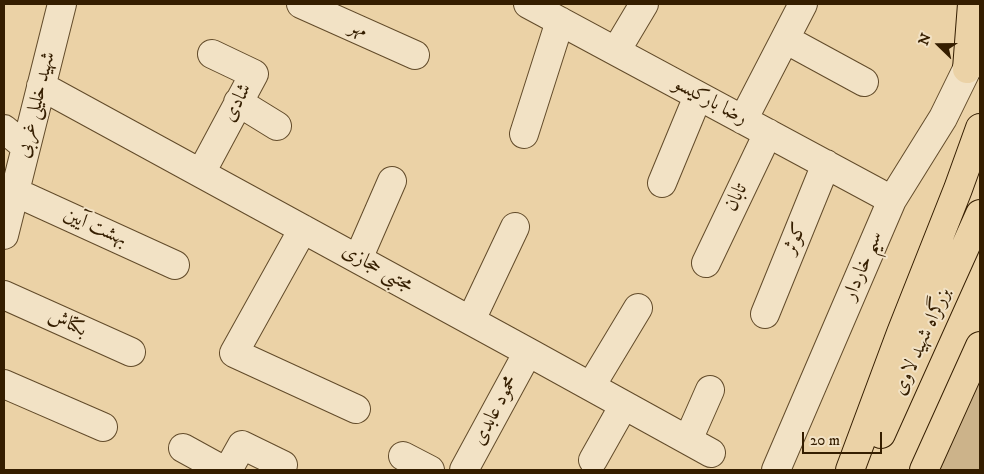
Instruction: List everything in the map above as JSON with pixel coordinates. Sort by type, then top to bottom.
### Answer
[{"type":"main road","points":[[967,69],[972,4]]},
{"type":"main road","points":[[850,470],[980,128]]},
{"type":"main road","name":"بزرگراه شهید لاوی","points":[[865,470],[980,214]]},
{"type":"main road","points":[[924,470],[980,346]]},
{"type":"street","name":"شهید خلیلی غربی","points":[[4,235],[62,4]]},
{"type":"street","name":"مهر","points":[[301,4],[415,56]]},
{"type":"street","name":"رضا بارکیسو","points":[[528,4],[892,200]]},
{"type":"street","points":[[616,51],[644,4]]},
{"type":"street","points":[[743,120],[803,4]]},
{"type":"street","points":[[524,134],[560,21]]},
{"type":"street","points":[[785,39],[864,82]]},
{"type":"street","name":"شادی","points":[[201,173],[254,74],[212,54]]},
{"type":"street","name":"سیم خاردار","points":[[776,470],[892,200],[943,118],[967,69]]},
{"type":"street","name":"مجتبی حجازی","points":[[41,86],[358,258],[699,447],[710,390]]},
{"type":"street","points":[[662,183],[698,96]]},
{"type":"street","points":[[238,102],[276,126]]},
{"type":"street","points":[[4,129],[26,147]]},
{"type":"street","name":"تابان","points":[[706,263],[768,133]]},
{"type":"street","name":"کوثر","points":[[765,314],[826,164]]},
{"type":"street","points":[[358,258],[392,181]]},
{"type":"street","name":"بهشت آیین","points":[[15,192],[175,265]]},
{"type":"street","points":[[471,320],[515,227]]},
{"type":"street","points":[[303,229],[234,353],[356,409]]},
{"type":"street","name":"بکتاش","points":[[4,295],[131,352]]},
{"type":"street","points":[[591,386],[638,308]]},
{"type":"street","name":"محمود عابدی","points":[[472,468],[528,352]]},
{"type":"street","points":[[4,384],[103,427]]},
{"type":"street","points":[[593,460],[624,405]]},
{"type":"street","points":[[228,470],[242,445],[282,465]]},
{"type":"street","points":[[183,448],[223,470]]},
{"type":"street","points":[[403,456],[430,470]]},
{"type":"shaded area","points":[[980,375],[980,470],[937,470]]}]
